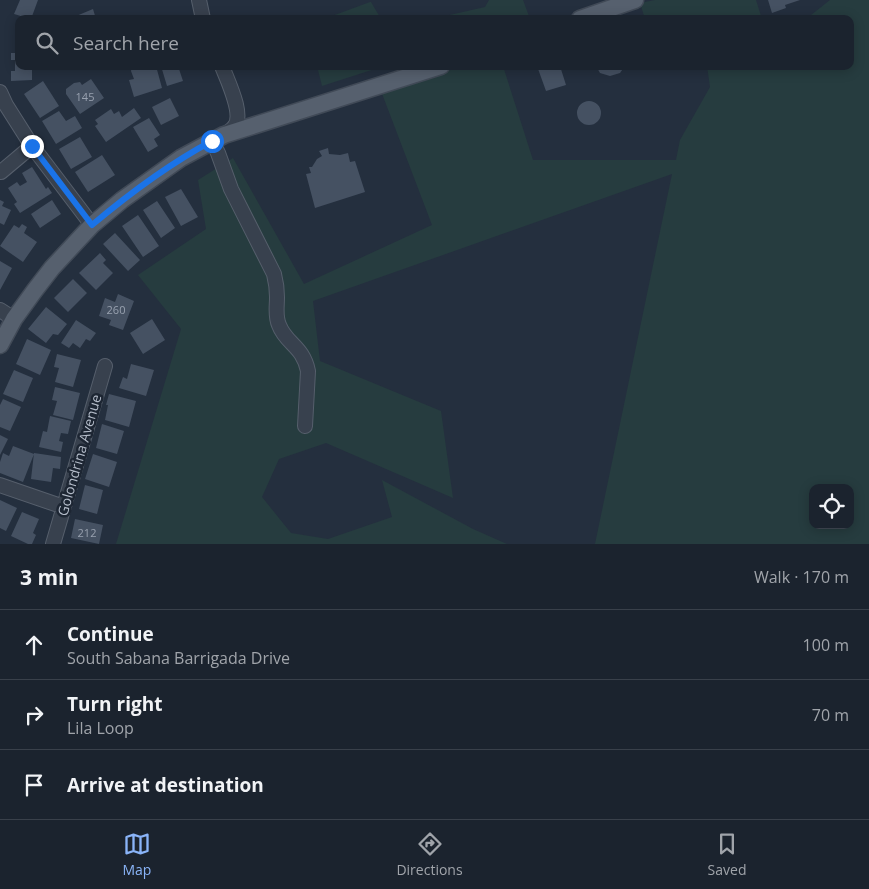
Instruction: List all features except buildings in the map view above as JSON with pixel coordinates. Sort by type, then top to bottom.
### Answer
[{"type":"main road","points":[[592,15],[635,0]]},
{"type":"main road","points":[[0,345],[7,315],[92,225],[122,200],[180,158],[218,138],[429,70]]},
{"type":"street","points":[[199,0],[202,15]]},
{"type":"street","points":[[224,70],[235,100],[238,114],[234,127],[218,138],[218,153],[231,189],[274,274],[277,287],[276,319],[280,328],[302,353],[306,362],[308,371],[305,426]]},
{"type":"street","points":[[0,92],[32,146],[92,225]]},
{"type":"street","points":[[1,172],[32,146]]},
{"type":"street","name":"Golondrina Avenue","points":[[53,544],[106,366]]},
{"type":"street","points":[[0,485],[64,507]]},
{"type":"green space","points":[[489,0],[523,0],[529,15],[450,15],[485,7]]},
{"type":"green space","points":[[655,0],[756,0],[761,15],[644,15],[640,3]]},
{"type":"green space","points":[[830,0],[869,0],[869,544],[595,544],[672,174],[313,301],[320,361],[441,411],[453,498],[326,443],[279,459],[262,497],[291,533],[328,539],[392,517],[382,480],[473,529],[507,544],[116,544],[181,329],[138,275],[206,229],[198,180],[233,158],[304,284],[432,225],[381,91],[451,70],[504,70],[533,160],[676,160],[680,140],[710,87],[708,70],[854,70],[854,15],[811,15]]},
{"type":"green space","points":[[370,2],[379,15],[335,15]]},
{"type":"green space","points":[[318,70],[372,70],[322,86]]},
{"type":"route","points":[[32,146],[92,225],[122,200],[180,158],[212,141]]}]
